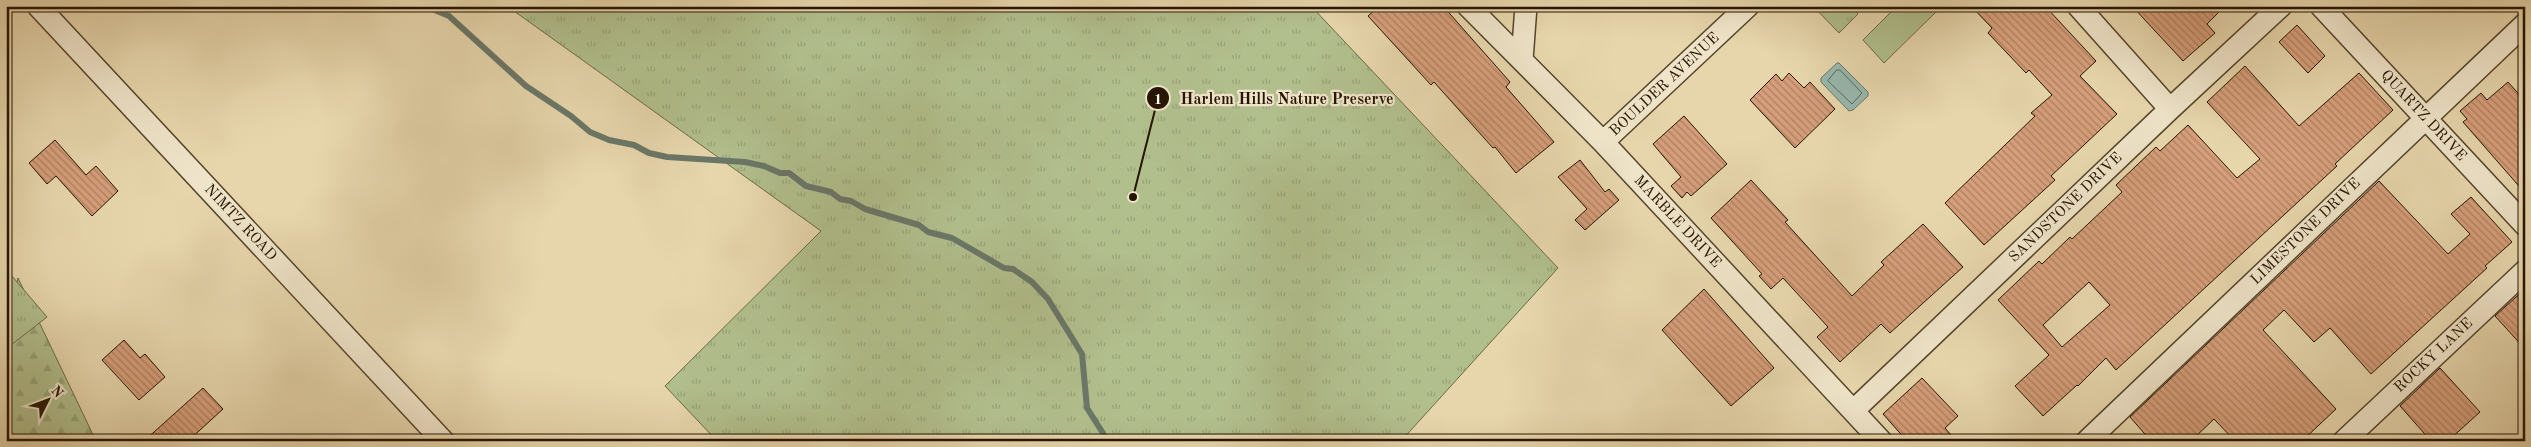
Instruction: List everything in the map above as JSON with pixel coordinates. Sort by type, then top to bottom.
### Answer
[{"type":"street","name":"NIMTZ ROAD","points":[[38,6],[443,441]]},
{"type":"street","name":"MARBLE DRIVE","points":[[1468,6],[1603,142],[1881,441]]},
{"type":"street","points":[[1522,60],[1526,6]]},
{"type":"street","name":"BOULDER AVENUE","points":[[1603,142],[1748,6]]},
{"type":"street","points":[[2078,6],[2170,109]]},
{"type":"street","name":"SANDSTONE DRIVE","points":[[1853,411],[2170,109],[2282,6]]},
{"type":"street","name":"QUARTZ DRIVE","points":[[2320,6],[2525,225]]},
{"type":"street","name":"LIMESTONE DRIVE","points":[[2087,441],[2525,24]]},
{"type":"street","name":"ROCKY LANE","points":[[2344,441],[2525,271]]},
{"type":"green space","points":[[507,6],[1311,6],[1558,268],[1401,441],[717,441],[665,386],[821,231]]},
{"type":"green space","points":[[1813,6],[1850,6],[1858,14],[1839,33]]},
{"type":"green space","points":[[1897,6],[1930,6],[1936,12],[1884,63],[1863,40]]},
{"type":"green space","points":[[6,269],[47,317],[6,349]]},
{"type":"green space","points":[[18,278],[96,441],[6,441],[6,312],[11,307]]},
{"type":"water","points":[[1837,63],[1868,92],[1868,96],[1853,110],[1849,111],[1821,82],[1821,78]]},
{"type":"building","points":[[1379,6],[1443,6],[1510,82],[1506,87],[1554,142],[1516,173],[1495,147],[1493,148],[1434,82],[1431,85],[1368,16]]},
{"type":"building","points":[[1971,6],[2045,6],[2096,61],[2080,76],[2117,114],[2051,176],[2055,180],[1984,245],[1945,203],[2035,116],[2031,113],[2052,95],[2029,70],[2026,73],[1988,33],[1992,28]]},
{"type":"building","points":[[2132,6],[2225,6],[2207,24],[2215,33],[2183,61]]},
{"type":"building","points":[[2297,25],[2325,56],[2308,73],[2279,42]]},
{"type":"building","points":[[2245,66],[2299,126],[2359,73],[2393,110],[2335,164],[2337,166],[2116,370],[2106,358],[2078,386],[2043,416],[2015,386],[2049,355],[1998,300],[2039,261],[2042,264],[2070,237],[2072,239],[2122,192],[2116,185],[2156,147],[2160,151],[2188,125],[2237,178],[2260,159],[2207,102]],"holes":[[[2089,282],[2110,305],[2062,347],[2043,325]]]},
{"type":"building","points":[[1789,73],[1804,88],[1810,82],[1835,109],[1795,148],[1750,100],[1776,74],[1782,81]]},
{"type":"building","points":[[2508,82],[2525,101],[2525,193],[2463,122],[2467,119],[2460,111],[2481,93],[2487,100]]},
{"type":"building","points":[[1684,116],[1727,164],[1691,196],[1687,192],[1682,198],[1671,186],[1681,177],[1653,144]]},
{"type":"building","points":[[55,140],[86,175],[96,166],[118,191],[92,216],[56,176],[47,184],[29,163]]},
{"type":"building","points":[[1580,160],[1605,192],[1609,189],[1619,200],[1585,230],[1575,220],[1587,209],[1558,177]]},
{"type":"building","points":[[1751,180],[1788,220],[1785,222],[1852,296],[1884,265],[1881,262],[1923,224],[1963,267],[1890,333],[1881,324],[1840,362],[1817,337],[1828,327],[1783,278],[1771,289],[1759,276],[1762,274],[1711,218]]},
{"type":"building","points":[[2379,181],[2448,254],[2470,234],[2451,214],[2471,197],[2512,242],[2485,266],[2487,268],[2371,374],[2330,328],[2314,342],[2284,310],[2263,330],[2336,409],[2302,441],[2235,441],[2214,419],[2191,441],[2151,441],[2130,417]]},
{"type":"building","points":[[1704,289],[1774,368],[1731,406],[1662,330]]},
{"type":"building","points":[[2525,289],[2525,349],[2495,316]]},
{"type":"building","points":[[124,340],[140,358],[145,354],[165,377],[139,400],[102,360]]},
{"type":"building","points":[[2440,368],[2480,412],[2448,441],[2431,441],[2400,406]]},
{"type":"building","points":[[1922,378],[1958,416],[1945,428],[1956,441],[1907,441],[1883,414]]},
{"type":"building","points":[[203,388],[223,409],[188,441],[144,441]]},
{"type":"waterway","points":[[425,6],[449,16],[526,86],[571,116],[590,132],[609,140],[634,145],[649,153],[667,157],[745,162],[764,166],[780,173],[789,173],[806,186],[831,192],[840,199],[851,201],[865,209],[919,225],[928,232],[952,238],[1004,268],[1013,269],[1032,282],[1048,299],[1082,354],[1087,408],[1108,441]]},
{"type":"place","name":"Harlem Hills Nature Preserve","points":[[1133,197]]}]
